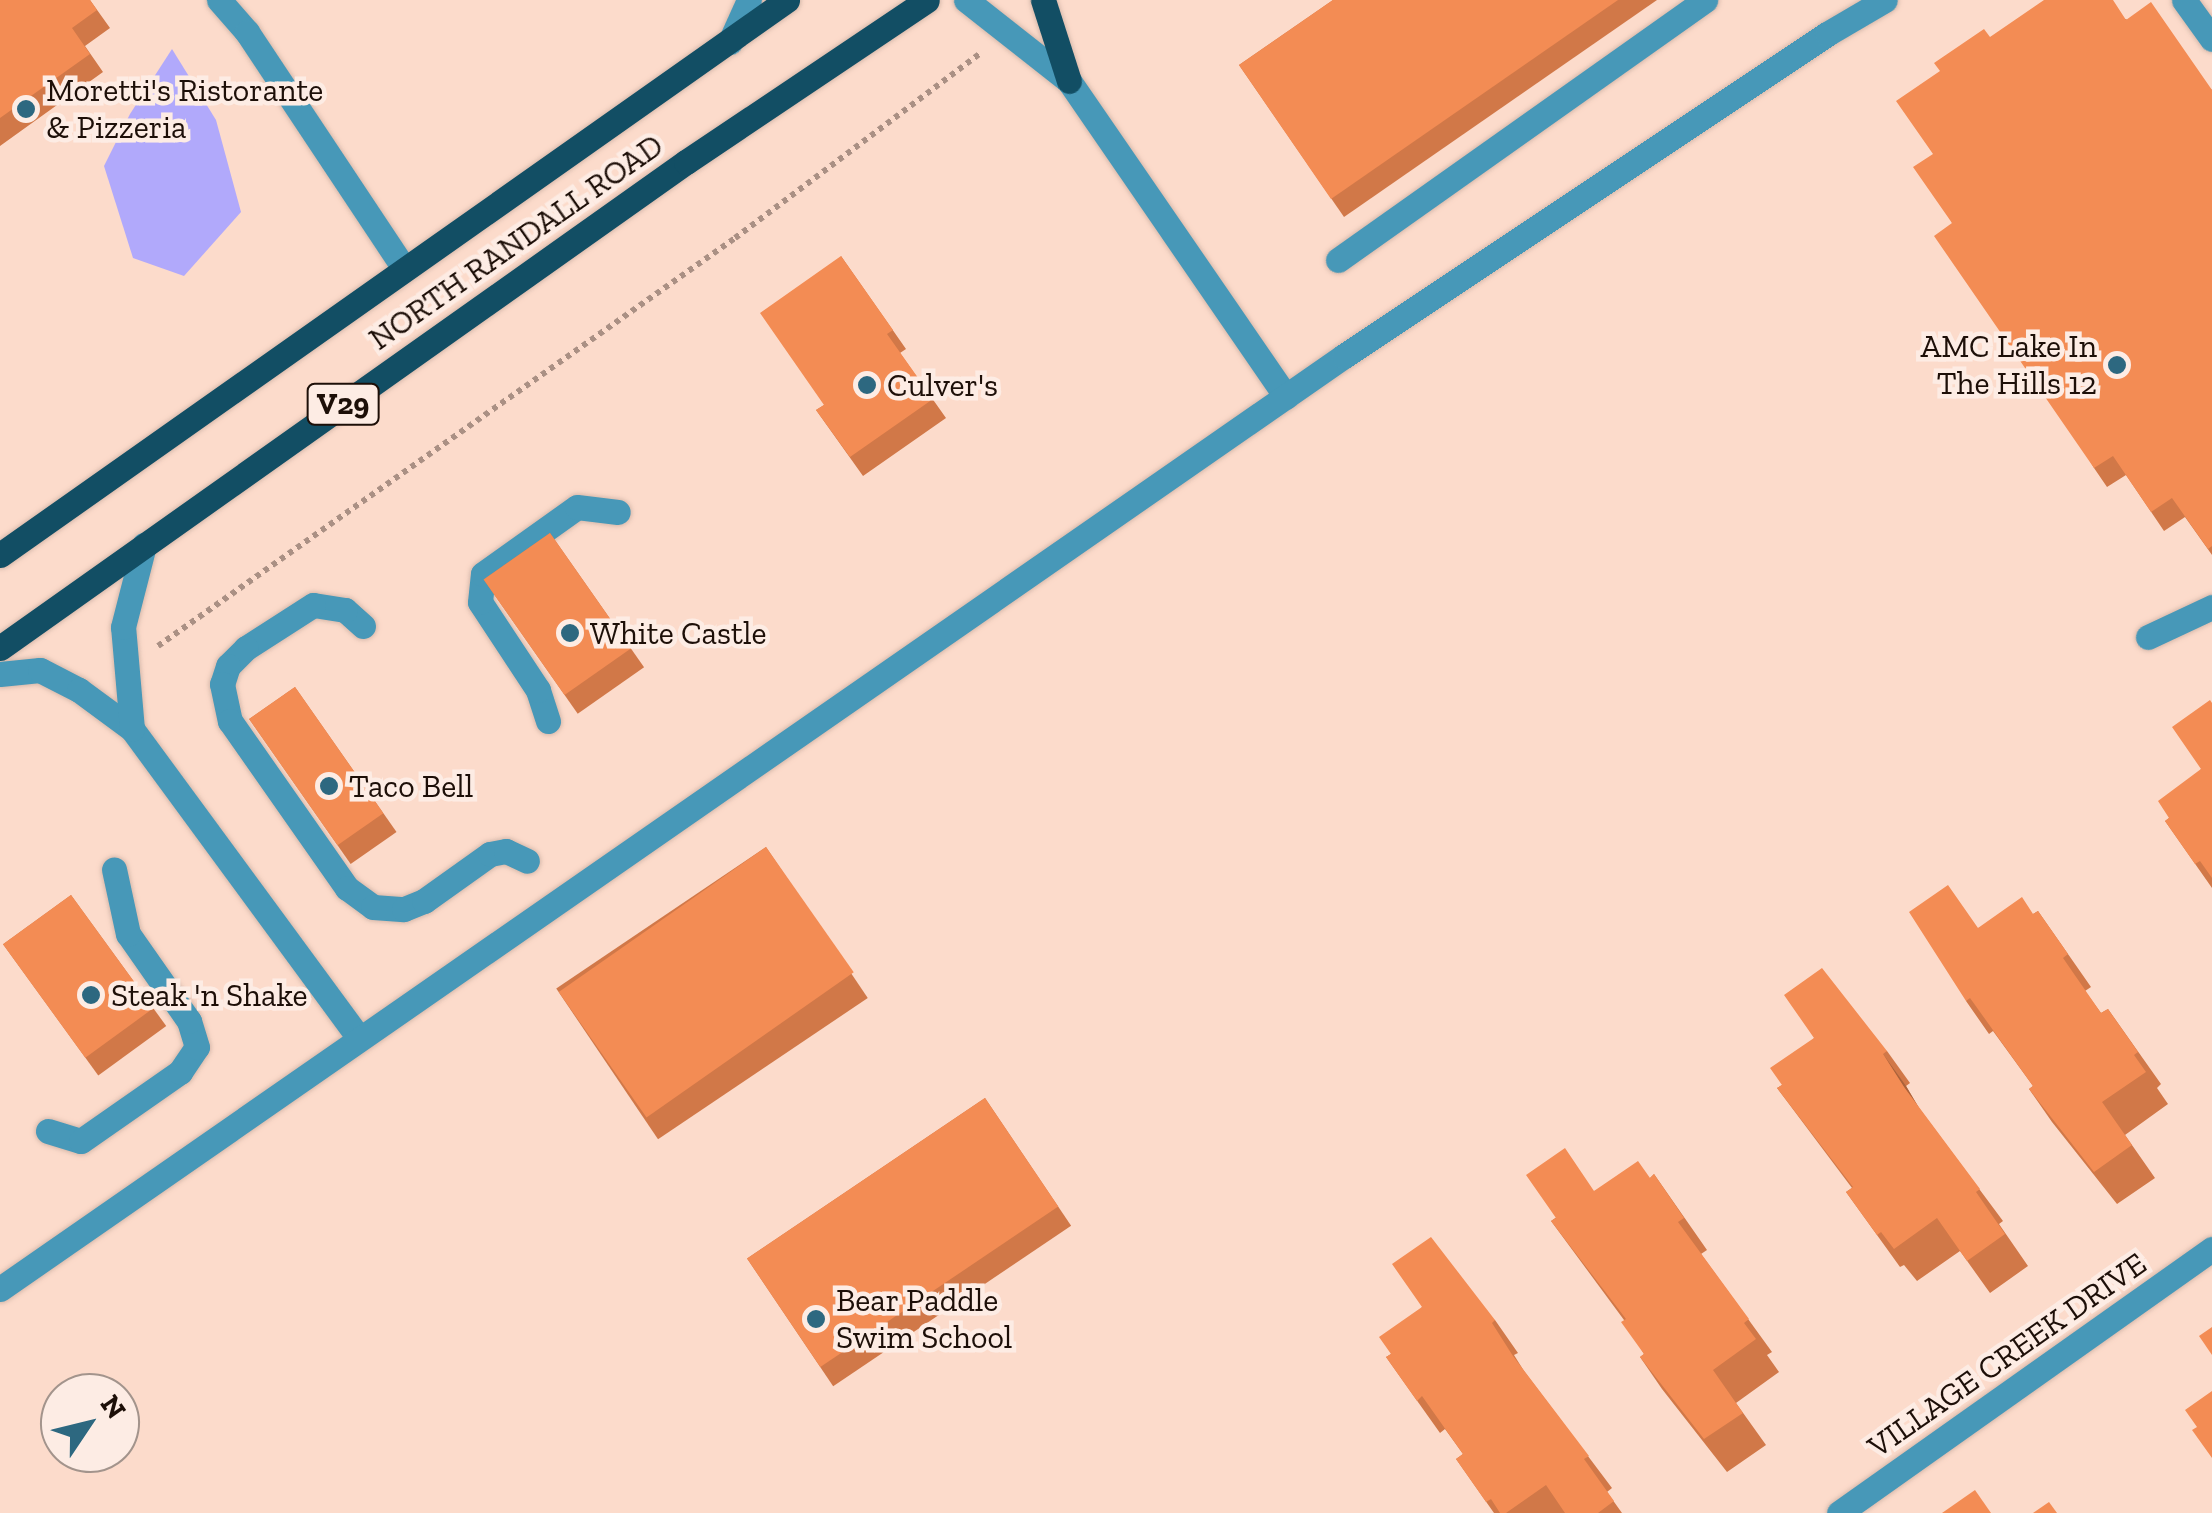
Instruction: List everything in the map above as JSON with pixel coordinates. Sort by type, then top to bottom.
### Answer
[{"type":"main road","name":"NORTH RANDALL ROAD","points":[[0,555],[787,0]]},
{"type":"main road","name":"NORTH RANDALL ROAD","points":[[0,648],[686,162],[927,0]]},
{"type":"main road","points":[[1043,0],[1069,81]]},
{"type":"street","points":[[219,0],[247,32],[404,268]]},
{"type":"street","points":[[730,42],[749,0]]},
{"type":"street","points":[[966,0],[1069,81],[1286,396]]},
{"type":"street","points":[[1338,260],[1705,0]]},
{"type":"street","points":[[0,1289],[1286,396],[1827,34],[1885,0]]},
{"type":"street","points":[[2184,0],[2212,39]]},
{"type":"street","points":[[548,721],[538,690],[480,602],[483,574],[577,506],[618,512]]},
{"type":"street","points":[[132,729],[122,627],[144,545]]},
{"type":"street","points":[[363,626],[345,610],[313,606],[246,648],[228,666],[222,684],[230,721],[347,888],[372,907],[404,909],[424,901],[490,854],[506,851],[526,861]]},
{"type":"street","points":[[2148,638],[2212,607]]},
{"type":"street","points":[[0,674],[40,670],[79,690],[132,729],[358,1037]]},
{"type":"street","points":[[48,1131],[80,1141],[180,1072],[197,1047],[189,1021],[128,934],[114,869]]},
{"type":"street","name":"VILLAGE CREEK DRIVE","points":[[1839,1513],[2212,1250]]},
{"type":"path","points":[[158,646],[734,238],[914,99],[1011,32]]},
{"type":"shaded area","points":[[172,49],[216,120],[241,212],[184,276],[133,258],[104,166],[130,114]]},
{"type":"building","name":"Moretti's Ristorante & Pizzeria","points":[[0,0],[90,0],[97,10],[72,28],[90,54],[0,118]]},
{"type":"building","points":[[1333,0],[1618,0],[1331,199],[1239,65]]},
{"type":"building","name":"AMC Lake In The Hills 12","points":[[2044,0],[2113,0],[2126,20],[2151,2],[2212,90],[2212,546],[2208,549],[2172,498],[2151,512],[2113,456],[2094,468],[1934,236],[1952,223],[1913,167],[1933,154],[1896,101],[1940,71],[1934,63],[1984,29],[1990,37]]},
{"type":"building","name":"Culver's","points":[[841,256],[893,330],[887,334],[933,399],[850,457],[816,410],[824,405],[760,313]]},
{"type":"building","name":"White Castle","points":[[550,533],[631,649],[565,695],[484,579]]},
{"type":"building","name":"Taco Bell","points":[[295,687],[383,813],[337,845],[249,719]]},
{"type":"building","points":[[2210,700],[2212,878],[2200,861],[2195,864],[2165,821],[2169,818],[2158,801],[2201,769],[2172,727]]},
{"type":"building","points":[[766,847],[854,972],[647,1117],[559,992]]},
{"type":"building","points":[[1948,885],[1978,928],[2022,897],[2033,914],[2038,911],[2068,954],[2063,958],[2101,1013],[2108,1009],[2138,1052],[2134,1055],[2146,1072],[2102,1102],[2132,1145],[2094,1172],[2029,1089],[2033,1086],[1970,998],[1966,1001],[1909,912]]},
{"type":"building","name":"Steak 'n Shake","points":[[71,895],[153,1008],[85,1058],[3,944]]},
{"type":"building","points":[[1822,968],[1887,1051],[1883,1054],[1904,1087],[1980,1189],[1976,1192],[2005,1234],[1967,1261],[1937,1218],[1894,1249],[1881,1232],[1877,1235],[1846,1192],[1853,1187],[1777,1088],[1782,1085],[1770,1068],[1814,1038],[1784,995]]},
{"type":"building","name":"Bear Paddle Swim School","points":[[985,1098],[1058,1207],[820,1367],[747,1258]]},
{"type":"building","points":[[1565,1148],[1594,1191],[1638,1161],[1650,1178],[1654,1174],[1684,1218],[1678,1222],[1749,1319],[1744,1323],[1756,1339],[1713,1370],[1743,1413],[1704,1439],[1640,1357],[1644,1354],[1621,1322],[1626,1319],[1551,1221],[1556,1218],[1526,1175]]},
{"type":"building","points":[[1431,1237],[1495,1320],[1492,1323],[1513,1356],[1589,1456],[1584,1459],[1614,1501],[1598,1513],[1565,1513],[1546,1485],[1506,1513],[1500,1513],[1491,1499],[1486,1502],[1456,1459],[1463,1454],[1422,1396],[1417,1401],[1386,1357],[1391,1354],[1379,1337],[1422,1307],[1392,1264]]},
{"type":"building","points":[[2212,1327],[2212,1355],[2199,1336]]},
{"type":"building","points":[[2212,1391],[2212,1458],[2192,1430],[2197,1427],[2185,1410]]},
{"type":"building","points":[[1975,1490],[1991,1513],[1942,1513]]},
{"type":"building","points":[[2049,1502],[2057,1513],[2033,1513]]},
{"type":"place","name":"Moretti's Ristorante & Pizzeria","points":[[26,109]]},
{"type":"place","name":"AMC Lake In The Hills 12","points":[[2117,365]]},
{"type":"place","name":"Culver's","points":[[867,385]]},
{"type":"place","name":"White Castle","points":[[570,633]]},
{"type":"place","name":"Taco Bell","points":[[329,786]]},
{"type":"place","name":"Steak 'n Shake","points":[[91,995]]},
{"type":"place","name":"Bear Paddle Swim School","points":[[816,1319]]}]
